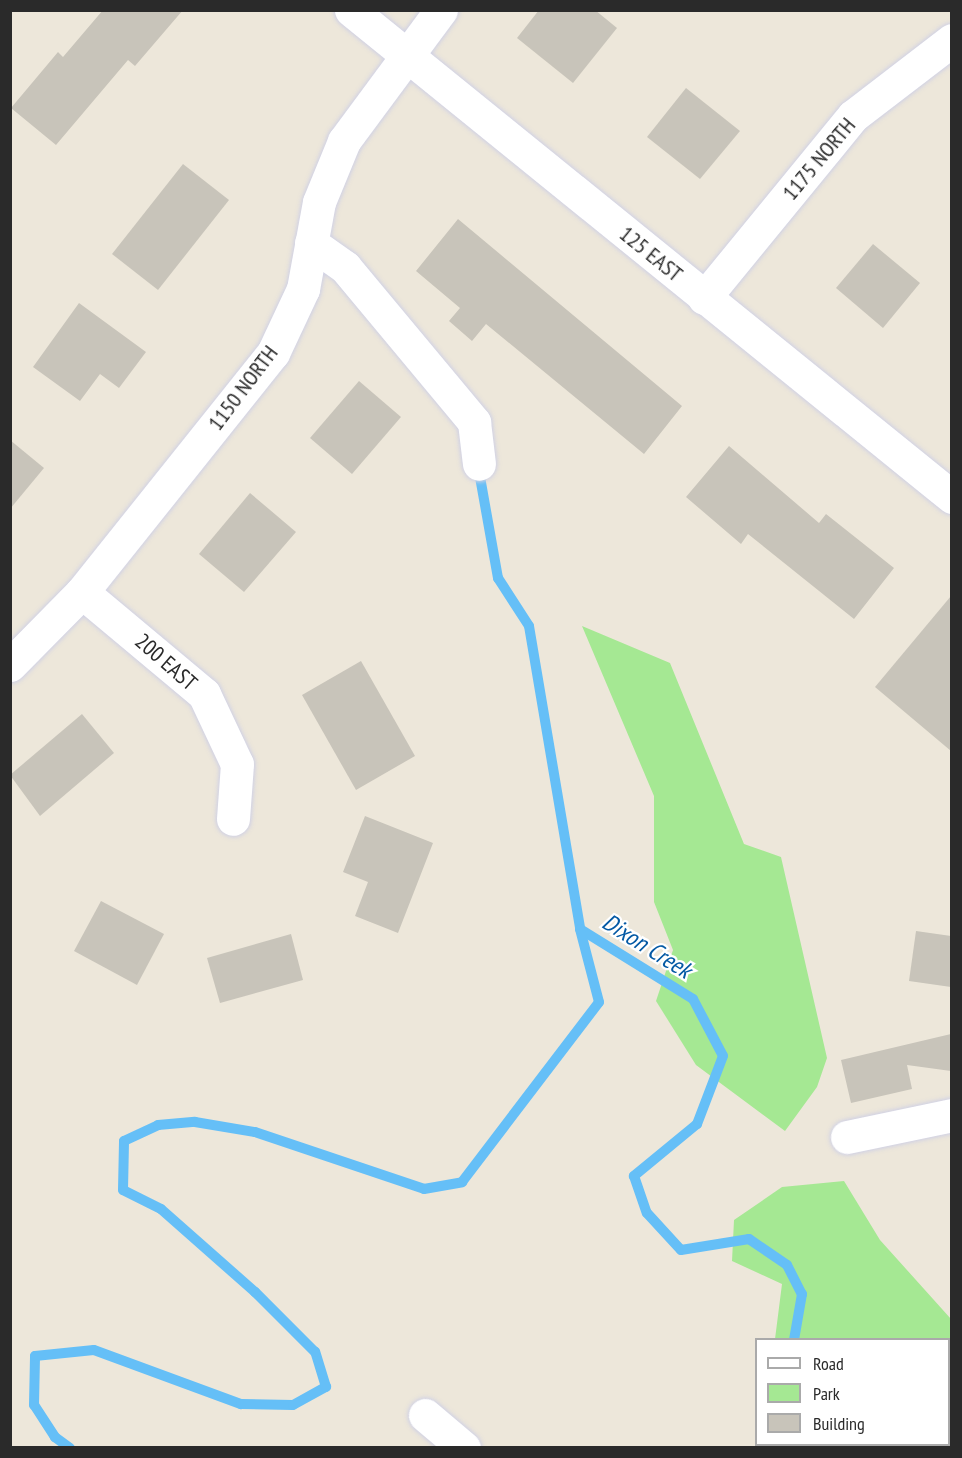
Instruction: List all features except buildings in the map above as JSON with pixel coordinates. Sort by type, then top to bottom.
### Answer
[{"type":"street","name":"125 EAST","points":[[351,10],[951,497]]},
{"type":"street","name":"1150 NORTH","points":[[10,665],[82,592],[273,353],[303,289],[319,202],[344,141],[406,54],[441,10]]},
{"type":"street","name":"1175 NORTH","points":[[704,298],[854,116],[951,40]]},
{"type":"street","points":[[311,243],[345,267],[474,422],[479,464]]},
{"type":"street","name":"200 EAST","points":[[82,592],[204,694],[237,764],[233,819]]},
{"type":"street","points":[[847,1137],[951,1115]]},
{"type":"street","points":[[425,1415],[464,1448]]},
{"type":"green space","points":[[582,626],[670,663],[744,844],[781,857],[827,1058],[817,1087],[785,1131],[696,1065],[656,1001],[673,950],[654,902],[654,796]]},
{"type":"green space","points":[[844,1181],[880,1240],[951,1319],[951,1447],[872,1446],[950,1446],[950,1338],[775,1338],[782,1284],[732,1261],[734,1220],[782,1187]]},
{"type":"waterway","name":"Dixon Creek","points":[[480,477],[498,578],[529,626],[580,929],[693,999],[723,1056],[697,1124],[634,1176],[647,1213],[681,1250],[749,1239],[787,1265],[802,1294],[794,1338]]},
{"type":"waterway","points":[[70,1448],[55,1437],[34,1405],[35,1356],[94,1350],[241,1404],[293,1405],[326,1387],[315,1352],[255,1292],[161,1209],[123,1190],[124,1141],[158,1125],[195,1122],[255,1132],[424,1189],[462,1182],[599,1002],[580,929]]}]
